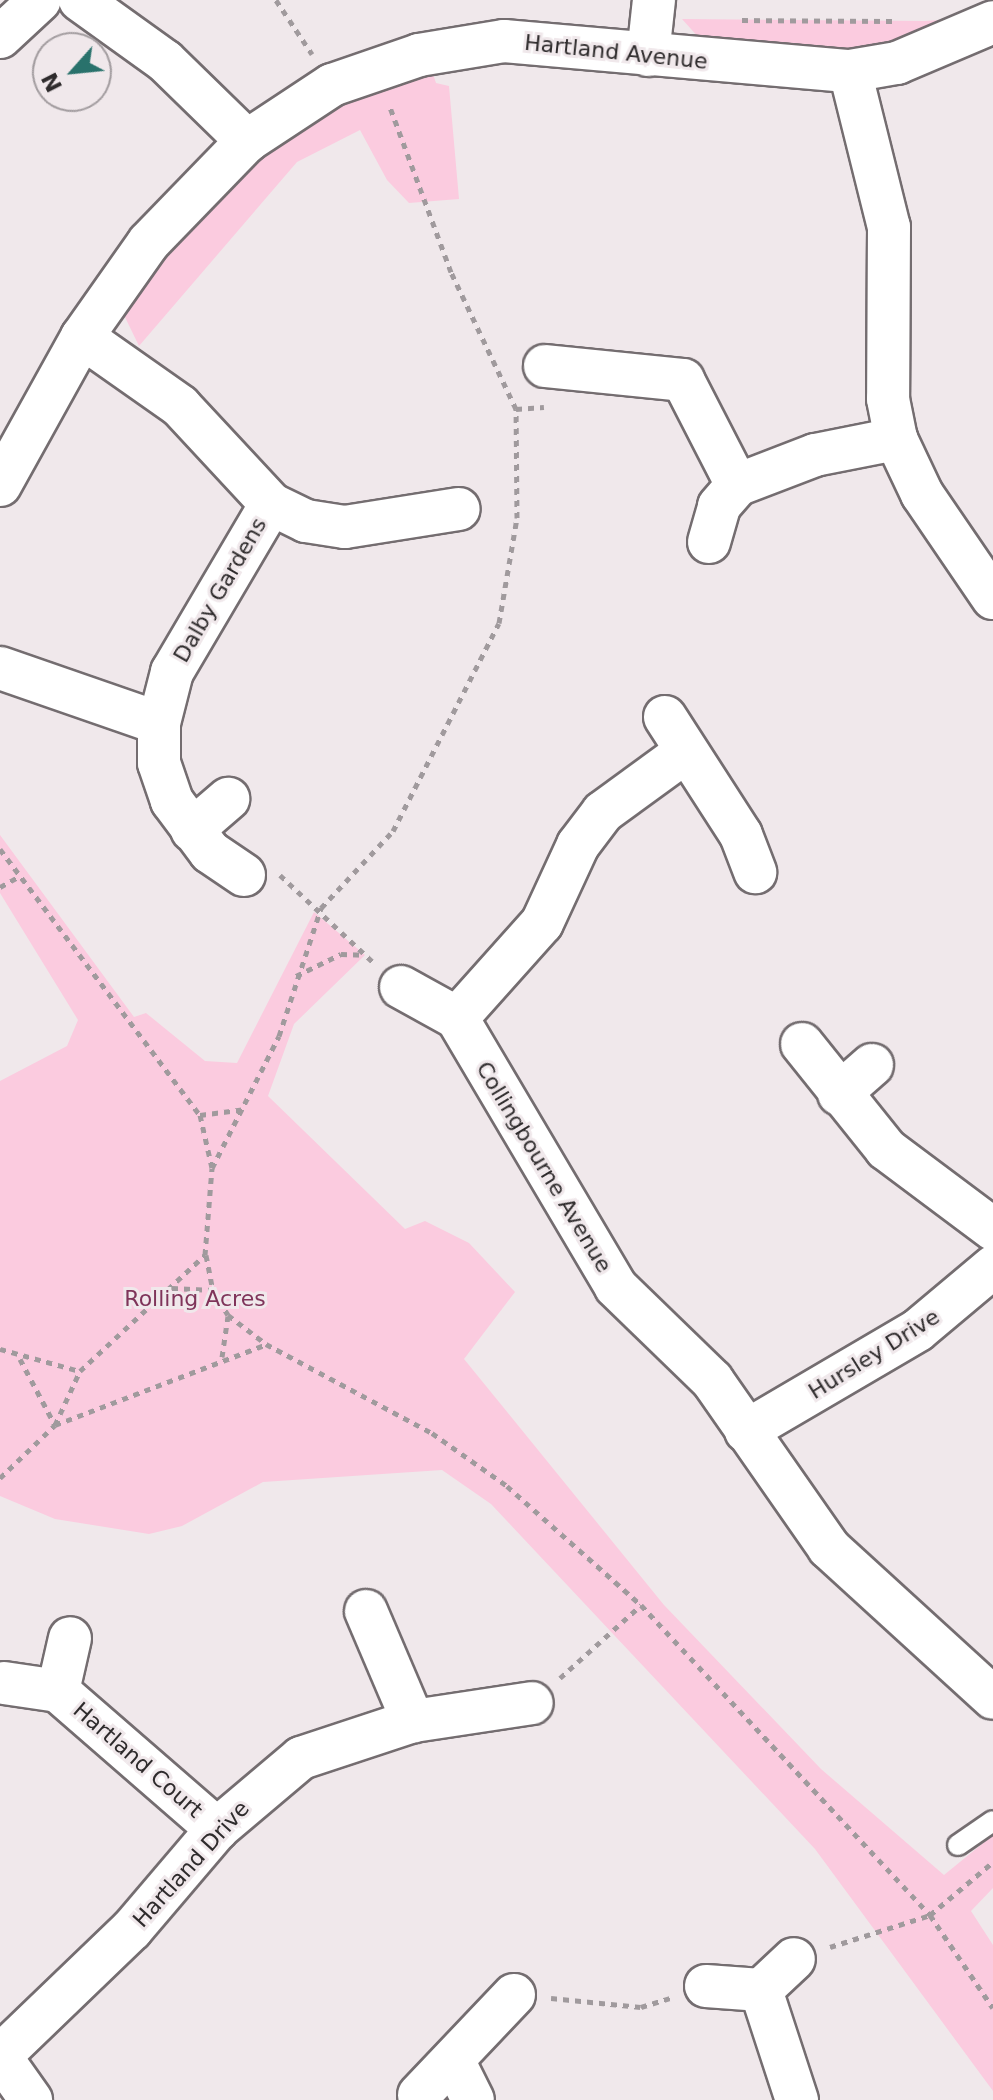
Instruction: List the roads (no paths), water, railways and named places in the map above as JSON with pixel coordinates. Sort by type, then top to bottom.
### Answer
[{"type":"street","points":[[0,37],[40,0]]},
{"type":"street","points":[[80,0],[165,61],[247,141]]},
{"type":"street","points":[[648,55],[654,0]]},
{"type":"street","name":"Hartland Avenue","points":[[0,485],[13,430],[149,242],[247,141],[332,85],[382,93],[504,41],[850,71],[911,58],[993,22]]},
{"type":"street","points":[[850,71],[889,227],[888,399],[896,439],[987,579]]},
{"type":"street","name":"Dalby Gardens","points":[[82,337],[180,406],[271,504],[345,527],[459,509]]},
{"type":"street","points":[[545,366],[683,380],[737,485]]},
{"type":"street","points":[[709,542],[719,506],[737,485],[815,455],[896,439]]},
{"type":"street","name":"Dalby Gardens","points":[[244,875],[192,830],[159,763],[159,723],[172,672],[271,504]]},
{"type":"street","points":[[0,668],[159,723]]},
{"type":"street","points":[[401,987],[457,1018],[542,923],[578,845],[603,812],[674,735],[734,823],[755,872]]},
{"type":"street","points":[[192,830],[228,799]]},
{"type":"street","name":"Collingbourne Avenue","points":[[457,1018],[616,1287],[712,1380],[829,1548],[989,1685]]},
{"type":"street","points":[[802,1044],[886,1149],[993,1229]]},
{"type":"street","points":[[839,1094],[872,1065]]},
{"type":"street","name":"Hursley Drive","points":[[746,1431],[918,1330],[993,1267]]},
{"type":"street","points":[[366,1611],[413,1721]]},
{"type":"street","name":"Hartland Court","points":[[58,1691],[70,1638]]},
{"type":"street","name":"Hartland Court","points":[[4,1683],[58,1691],[217,1829]]},
{"type":"street","name":"Hartland Drive","points":[[0,2056],[132,1929],[217,1829],[301,1758],[413,1721],[532,1703]]},
{"type":"street","points":[[706,1986],[761,1990],[794,1959]]},
{"type":"street","points":[[761,1990],[797,2100]]},
{"type":"street","points":[[419,2095],[454,2062],[514,1995]]},
{"type":"street","points":[[0,2056],[31,2100]]},
{"type":"street","points":[[454,2062],[473,2100]]},
{"type":"lane","points":[[958,1845],[993,1821]]},
{"type":"park label","name":"Rolling Acres","points":[[195,1299]]}]
